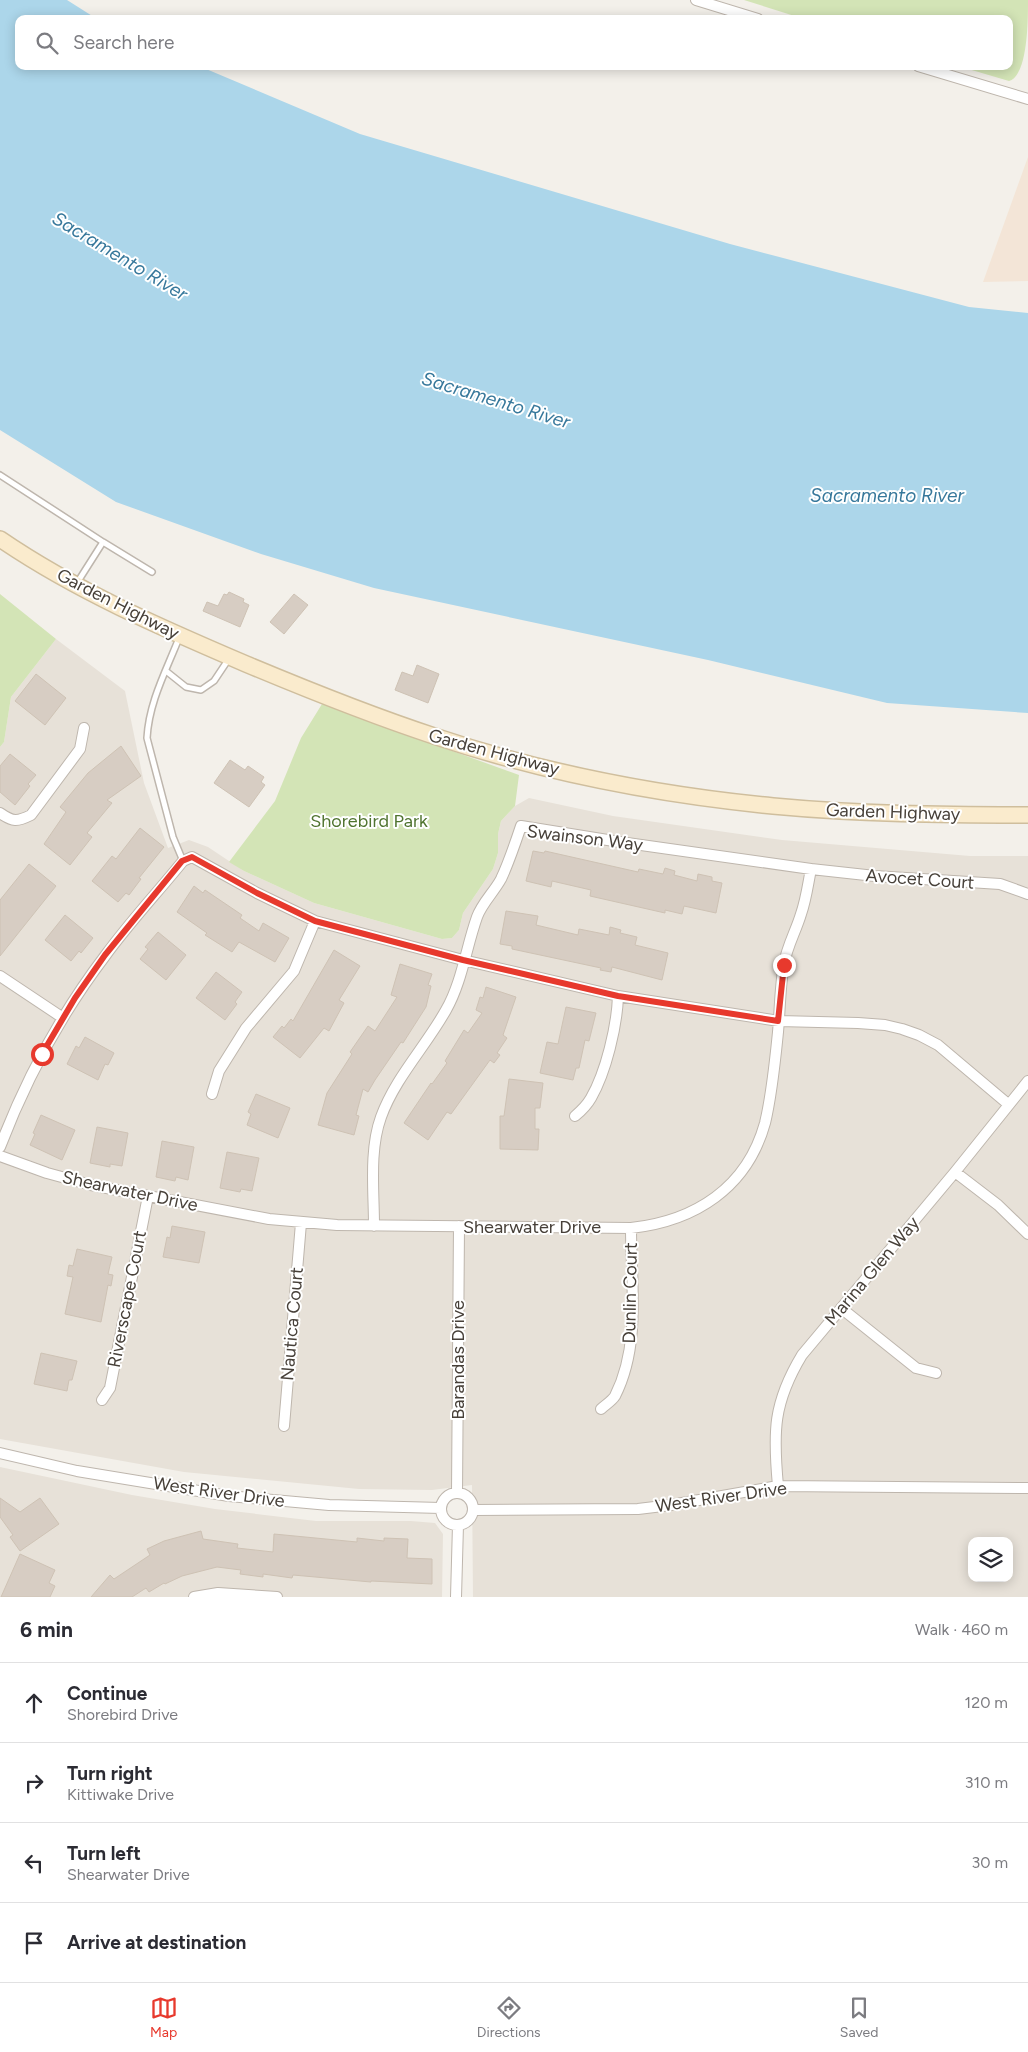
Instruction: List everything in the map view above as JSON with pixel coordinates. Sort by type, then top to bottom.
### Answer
[{"type":"main road","name":"Garden Highway","points":[[0,538],[75,585],[180,636],[366,712],[436,737],[516,760],[628,784],[770,806],[885,814],[1028,815]]},
{"type":"street","points":[[696,0],[745,15]]},
{"type":"street","points":[[932,70],[1028,98]]},
{"type":"street","points":[[0,813],[9,819],[19,821],[31,815],[80,750],[84,728]]},
{"type":"street","name":"Swainson Way","points":[[374,1226],[374,1155],[375,1139],[380,1118],[389,1098],[447,1009],[461,976],[463,960],[477,915],[500,880],[521,826],[811,869]]},
{"type":"street","points":[[0,1147],[38,1062],[63,1018],[105,955],[187,859],[315,921],[463,960],[618,996],[778,1021],[858,1023],[885,1025],[902,1029],[938,1045],[1008,1104]]},
{"type":"street","name":"Avocet Court","points":[[811,869],[875,876],[1000,884],[1028,894]]},
{"type":"street","name":"Shearwater Drive","points":[[0,1156],[56,1176],[91,1185],[269,1219],[301,1223],[374,1226],[631,1228],[654,1226],[678,1219],[698,1210],[716,1197],[735,1179],[750,1159],[764,1123],[784,965],[792,936],[802,914],[811,869]]},
{"type":"street","points":[[212,1094],[219,1071],[246,1028],[294,971],[315,921]]},
{"type":"street","points":[[0,976],[63,1018]]},
{"type":"street","points":[[575,1116],[591,1099],[597,1084],[617,1011],[618,996]]},
{"type":"street","name":"Marina Glen Way","points":[[778,1486],[774,1449],[775,1431],[781,1396],[790,1374],[802,1355],[955,1172],[1028,1081]]},
{"type":"street","points":[[955,1172],[998,1205],[1028,1234]]},
{"type":"street","name":"Riverscape Court","points":[[102,1400],[110,1388],[148,1196]]},
{"type":"street","name":"Nautica Court","points":[[284,1426],[301,1223]]},
{"type":"street","name":"Barandas Drive","points":[[457,1493],[459,1226]]},
{"type":"street","name":"Dunlin Court","points":[[601,1409],[614,1398],[626,1366],[630,1348],[632,1326],[631,1228]]},
{"type":"street","points":[[841,1308],[916,1368],[936,1373]]},
{"type":"street","name":"West River Drive","points":[[0,1453],[77,1471],[229,1496],[329,1506],[441,1508]]},
{"type":"street","name":"West River Drive","points":[[474,1510],[638,1508],[672,1505],[778,1486],[1028,1488]]},
{"type":"street","points":[[457,1493],[469,1498],[474,1510],[467,1522],[458,1525],[446,1520],[441,1508],[442,1503],[448,1496],[457,1493]]},
{"type":"street","points":[[456,1597],[458,1525]]},
{"type":"street","points":[[194,1597],[218,1593],[278,1597]]},
{"type":"lane","points":[[0,475],[152,572]]},
{"type":"lane","points":[[75,585],[103,542]]},
{"type":"lane","points":[[180,636],[155,694],[147,725],[147,738],[173,838],[187,859]]},
{"type":"lane","points":[[166,672],[186,687],[201,690],[214,681],[230,657]]},
{"type":"shaded area","points":[[1028,157],[1028,281],[983,282]]},
{"type":"shaded area","points":[[56,639],[125,691],[144,783],[168,848],[189,840],[208,847],[244,871],[314,903],[442,939],[452,938],[459,930],[463,913],[493,869],[498,853],[498,834],[501,821],[515,806],[529,798],[613,816],[782,840],[970,856],[1028,856],[1028,1597],[473,1597],[472,1485],[432,1490],[359,1489],[184,1472],[0,1439],[0,747],[4,742],[11,697]]},
{"type":"shaded area","points":[[0,1467],[132,1495],[215,1509],[316,1521],[411,1521],[435,1523],[443,1534],[442,1597],[0,1597]]},
{"type":"green space","points":[[744,0],[1028,0],[1026,46],[1020,69],[1015,77],[1009,81],[972,70],[1013,70],[1013,15],[791,15]]},
{"type":"green space","points":[[0,594],[56,639],[11,697],[4,742],[0,747]]},
{"type":"green space","name":"Shorebird Park","points":[[322,704],[519,775],[515,806],[501,821],[498,834],[498,853],[493,869],[463,913],[459,930],[452,938],[442,939],[314,903],[244,871],[229,862],[275,801],[301,738]]},
{"type":"water","name":"Sacramento River","points":[[0,0],[67,0],[91,15],[15,15],[15,70],[208,70],[360,134],[730,244],[969,307],[1028,313],[1028,713],[887,703],[708,660],[374,588],[261,554],[116,502],[0,430]]},
{"type":"building","points":[[229,592],[244,599],[243,602],[249,605],[240,627],[203,611],[207,602],[218,606],[224,594],[227,595]]},
{"type":"building","points":[[294,594],[308,605],[284,634],[270,622]]},
{"type":"building","points":[[417,665],[439,674],[428,703],[395,690],[402,672],[413,676]]},
{"type":"building","points":[[36,674],[66,698],[45,725],[15,701]]},
{"type":"building","points":[[121,746],[141,776],[107,800],[112,803],[87,833],[92,837],[70,865],[44,844],[66,812],[60,807],[88,773]]},
{"type":"building","points":[[10,754],[36,775],[15,805],[0,792],[0,766]]},
{"type":"building","points":[[230,760],[245,770],[248,766],[264,777],[261,782],[265,785],[249,807],[214,783]]},
{"type":"building","points":[[140,828],[164,847],[139,878],[141,879],[129,895],[126,893],[118,902],[92,881],[112,856],[116,859]]},
{"type":"building","points":[[533,851],[544,853],[545,851],[638,872],[639,869],[663,874],[665,868],[675,871],[674,875],[697,881],[698,874],[712,877],[712,881],[722,883],[716,913],[684,906],[682,914],[665,910],[665,913],[590,896],[591,890],[552,881],[551,887],[526,881]]},
{"type":"building","points":[[29,864],[56,886],[0,956],[0,900]]},
{"type":"building","points":[[194,886],[203,893],[205,890],[242,915],[240,918],[259,931],[263,923],[289,938],[275,962],[239,942],[232,952],[205,935],[207,933],[177,912]]},
{"type":"building","points":[[506,911],[538,916],[536,925],[578,935],[579,929],[609,935],[610,927],[621,930],[620,933],[637,937],[635,945],[668,953],[662,980],[612,967],[611,972],[600,970],[601,968],[512,949],[512,946],[500,944]]},
{"type":"building","points":[[65,915],[93,938],[81,953],[79,951],[71,961],[45,940]]},
{"type":"building","points":[[158,932],[186,955],[166,980],[140,959],[148,949],[145,947]]},
{"type":"building","points":[[334,950],[360,966],[339,1000],[344,1003],[329,1031],[324,1028],[300,1058],[273,1037],[282,1026],[284,1028],[291,1019],[293,1021]]},
{"type":"building","points":[[400,964],[432,974],[428,985],[431,986],[426,1007],[368,1092],[363,1089],[356,1115],[359,1116],[354,1135],[318,1125],[327,1093],[352,1054],[350,1052],[368,1026],[375,1031],[397,997],[391,995]]},
{"type":"building","points":[[216,972],[242,992],[235,1002],[237,1004],[225,1020],[196,998]]},
{"type":"building","points":[[486,987],[516,997],[503,1035],[507,1038],[497,1053],[500,1055],[494,1063],[490,1060],[451,1114],[447,1112],[428,1140],[404,1123],[447,1063],[445,1061],[464,1030],[468,1033],[482,1013],[476,1010],[480,997],[483,998]]},
{"type":"building","points":[[566,1007],[596,1013],[589,1041],[585,1040],[579,1068],[576,1068],[573,1080],[540,1073],[547,1042],[558,1044]]},
{"type":"building","points":[[85,1037],[114,1053],[108,1065],[105,1064],[98,1080],[67,1064],[76,1046],[79,1048]]},
{"type":"building","points":[[509,1079],[543,1083],[540,1108],[535,1108],[535,1129],[539,1129],[538,1150],[500,1149],[500,1116],[504,1116]]},
{"type":"building","points":[[256,1094],[290,1108],[278,1138],[247,1125],[251,1114],[248,1112]]},
{"type":"building","points":[[41,1115],[75,1130],[62,1160],[30,1145]]},
{"type":"building","points":[[97,1127],[128,1133],[122,1166],[110,1164],[110,1167],[90,1163]]},
{"type":"building","points":[[162,1141],[194,1147],[188,1180],[176,1177],[175,1181],[156,1177]]},
{"type":"building","points":[[227,1152],[259,1158],[252,1191],[241,1189],[240,1192],[220,1188]]},
{"type":"building","points":[[172,1226],[205,1232],[199,1263],[163,1257],[167,1237],[170,1238]]},
{"type":"building","points":[[77,1249],[112,1257],[108,1274],[113,1275],[111,1286],[108,1285],[101,1322],[65,1314],[73,1277],[67,1276],[69,1265],[73,1266]]},
{"type":"building","points":[[41,1353],[77,1361],[72,1380],[69,1380],[67,1391],[34,1384]]},
{"type":"building","points":[[0,1498],[20,1512],[40,1498],[59,1524],[20,1551],[10,1537],[13,1535],[0,1517]]},
{"type":"building","points":[[201,1531],[203,1539],[238,1544],[237,1548],[273,1552],[274,1534],[357,1542],[357,1538],[384,1541],[384,1538],[408,1539],[407,1558],[432,1559],[432,1584],[371,1582],[293,1575],[292,1578],[263,1574],[263,1577],[240,1574],[241,1570],[217,1567],[182,1576],[164,1583],[149,1592],[146,1588],[132,1597],[91,1597],[110,1575],[114,1579],[150,1555],[147,1549],[164,1541]]},
{"type":"building","points":[[20,1554],[55,1570],[49,1583],[55,1586],[50,1597],[1,1597]]},
{"type":"route","points":[[42,1054],[75,998],[105,955],[182,861],[192,857],[257,893],[315,921],[463,960],[618,996],[778,1021],[784,965]]}]
